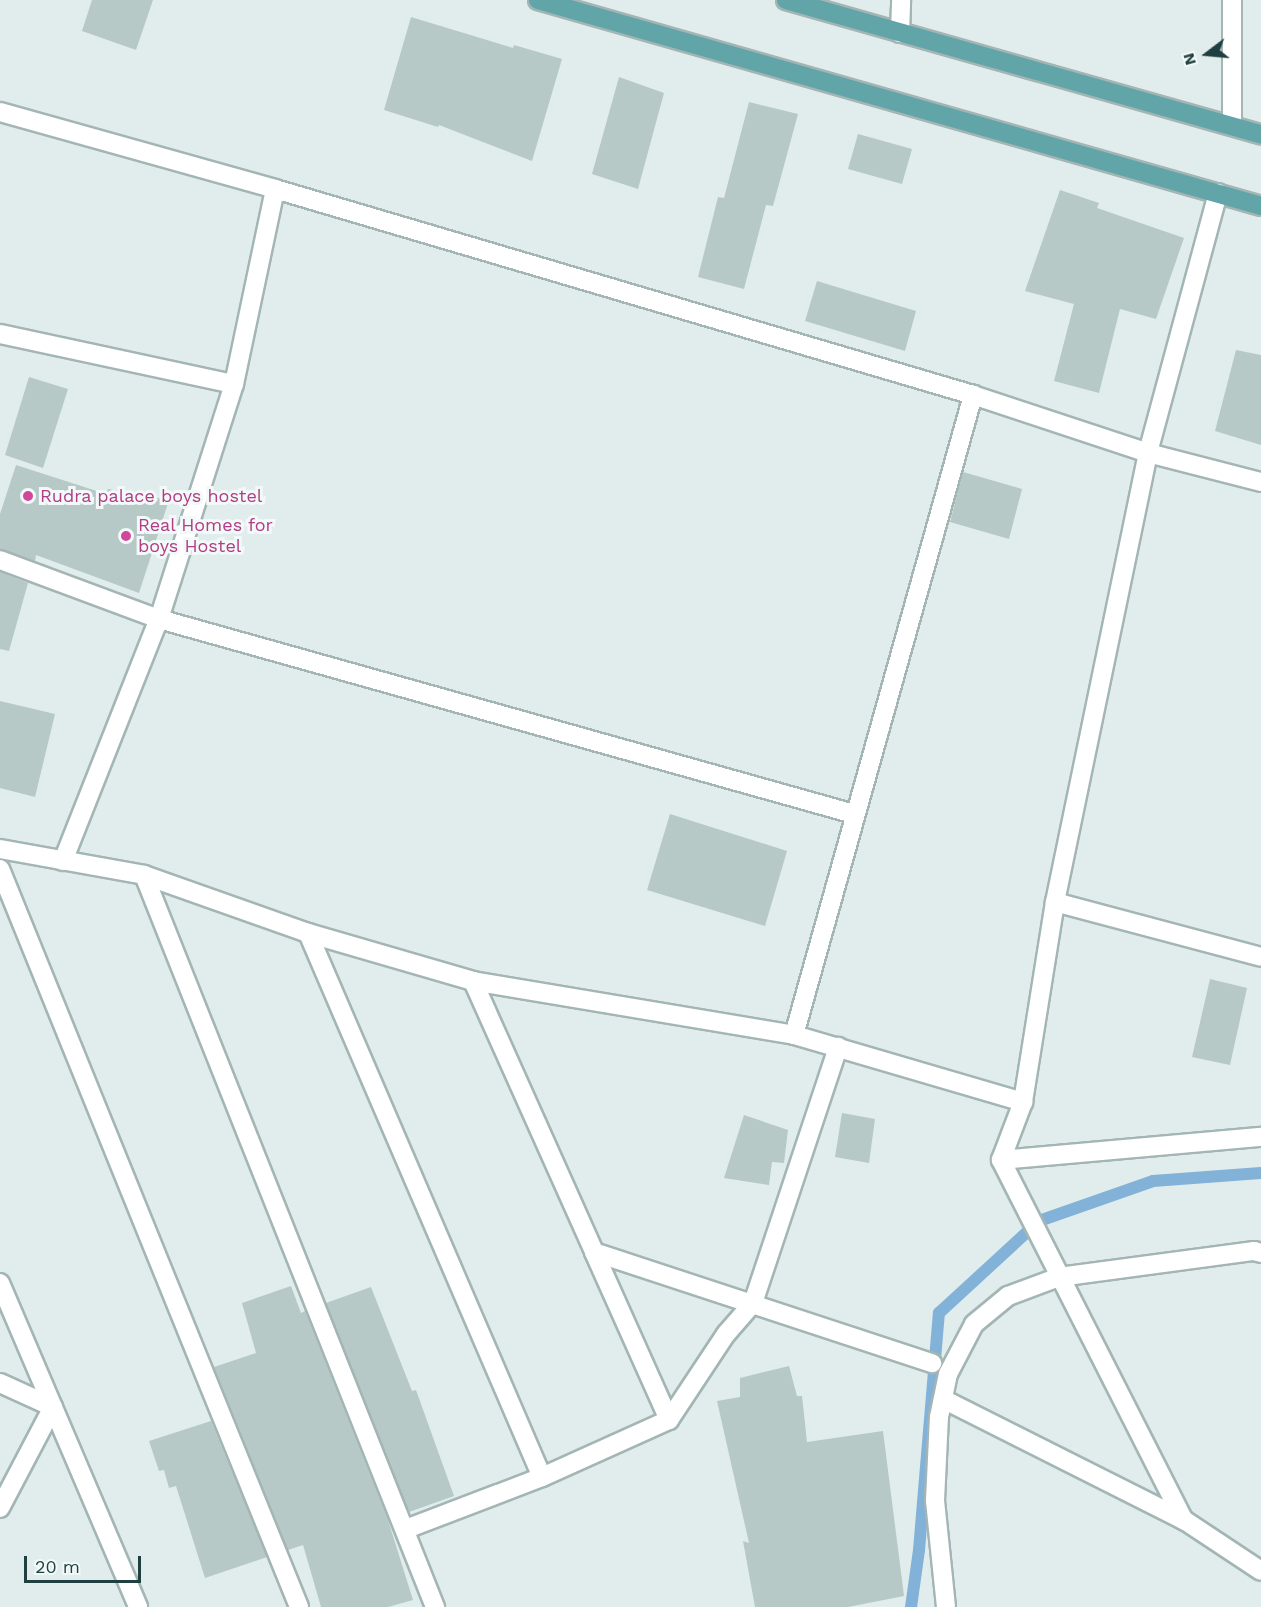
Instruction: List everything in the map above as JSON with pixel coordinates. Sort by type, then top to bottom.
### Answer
[{"type":"main road","points":[[538,0],[1261,206]]},
{"type":"main road","points":[[786,0],[1261,134]]},
{"type":"street","points":[[900,33],[901,0]]},
{"type":"street","points":[[1232,0],[1232,125]]},
{"type":"street","points":[[0,112],[274,189],[973,395],[1148,453],[1261,482]]},
{"type":"street","points":[[63,861],[159,619],[234,384],[274,189]]},
{"type":"street","points":[[1000,1160],[1023,1102],[1055,902],[1148,453],[1218,193]]},
{"type":"street","points":[[0,334],[234,384]]},
{"type":"street","points":[[794,1035],[973,395]]},
{"type":"street","points":[[0,560],[159,619],[854,814]]},
{"type":"street","points":[[0,849],[144,875],[308,933],[473,981],[794,1035],[1023,1102]]},
{"type":"street","points":[[0,869],[299,1607]]},
{"type":"street","points":[[144,875],[406,1529],[435,1607]]},
{"type":"street","points":[[1055,902],[1261,957]]},
{"type":"street","points":[[308,933],[542,1477]]},
{"type":"street","points":[[473,981],[669,1420]]},
{"type":"street","points":[[406,1529],[542,1477],[669,1420],[726,1334],[753,1303],[837,1047]]},
{"type":"street","points":[[1000,1160],[1261,1137]]},
{"type":"street","points":[[1000,1160],[1184,1520]]},
{"type":"street","points":[[962,1607],[946,1602],[935,1501],[939,1417],[948,1374],[974,1324],[1008,1296],[1056,1269],[1254,1251],[1261,1253]]},
{"type":"street","points":[[594,1252],[932,1363]]},
{"type":"street","points":[[0,1283],[138,1607]]},
{"type":"street","points":[[0,1383],[53,1407]]},
{"type":"street","points":[[943,1400],[1184,1520],[1261,1572]]},
{"type":"street","points":[[0,1508],[53,1407]]},
{"type":"building","points":[[92,0],[153,0],[136,50],[82,31]]},
{"type":"building","points":[[411,17],[513,48],[514,45],[562,59],[532,161],[439,125],[438,127],[384,110]]},
{"type":"building","points":[[619,77],[664,93],[638,189],[592,174]]},
{"type":"building","points":[[749,102],[798,114],[773,206],[766,205],[744,289],[698,277],[718,197],[724,198]]},
{"type":"building","points":[[858,134],[912,149],[902,184],[848,169]]},
{"type":"building","points":[[1060,190],[1099,203],[1097,208],[1184,238],[1156,319],[1120,309],[1099,393],[1054,381],[1074,304],[1025,291]]},
{"type":"building","points":[[817,281],[916,311],[905,351],[805,321]]},
{"type":"building","points":[[1236,350],[1261,355],[1261,445],[1215,431]]},
{"type":"building","points":[[29,377],[68,389],[43,468],[5,455]]},
{"type":"building","points":[[16,465],[106,494],[108,489],[169,500],[139,593],[36,555],[35,561],[0,549],[0,514]]},
{"type":"building","points":[[963,472],[1022,489],[1009,539],[950,522]]},
{"type":"building","points":[[0,572],[28,583],[9,651],[0,649]]},
{"type":"building","points":[[0,701],[55,714],[35,797],[0,788]]},
{"type":"building","points":[[670,814],[787,851],[765,926],[647,890]]},
{"type":"building","points":[[1210,979],[1247,988],[1230,1065],[1192,1057]]},
{"type":"building","points":[[842,1113],[875,1119],[869,1163],[835,1157]]},
{"type":"building","points":[[744,1115],[788,1130],[784,1163],[772,1162],[769,1185],[724,1178]]},
{"type":"building","points":[[291,1286],[301,1313],[305,1311],[388,1520],[413,1600],[388,1607],[321,1607],[303,1545],[288,1550],[214,1367],[256,1353],[242,1303]]},
{"type":"building","points":[[371,1287],[412,1391],[416,1390],[454,1496],[409,1512],[326,1303]]},
{"type":"building","points":[[789,1366],[797,1396],[802,1396],[807,1442],[883,1431],[904,1596],[848,1607],[755,1607],[743,1541],[749,1543],[717,1401],[740,1397],[740,1378]]},
{"type":"building","points":[[211,1421],[267,1557],[205,1578],[176,1486],[169,1488],[164,1470],[159,1471],[149,1441]]},
{"type":"waterway","points":[[911,1607],[919,1550],[939,1313],[1039,1221],[1153,1181],[1261,1173]]},
{"type":"place","name":"Rudra palace boys hostel","points":[[28,496]]},
{"type":"place","name":"Real Homes for boys Hostel","points":[[126,536]]}]
